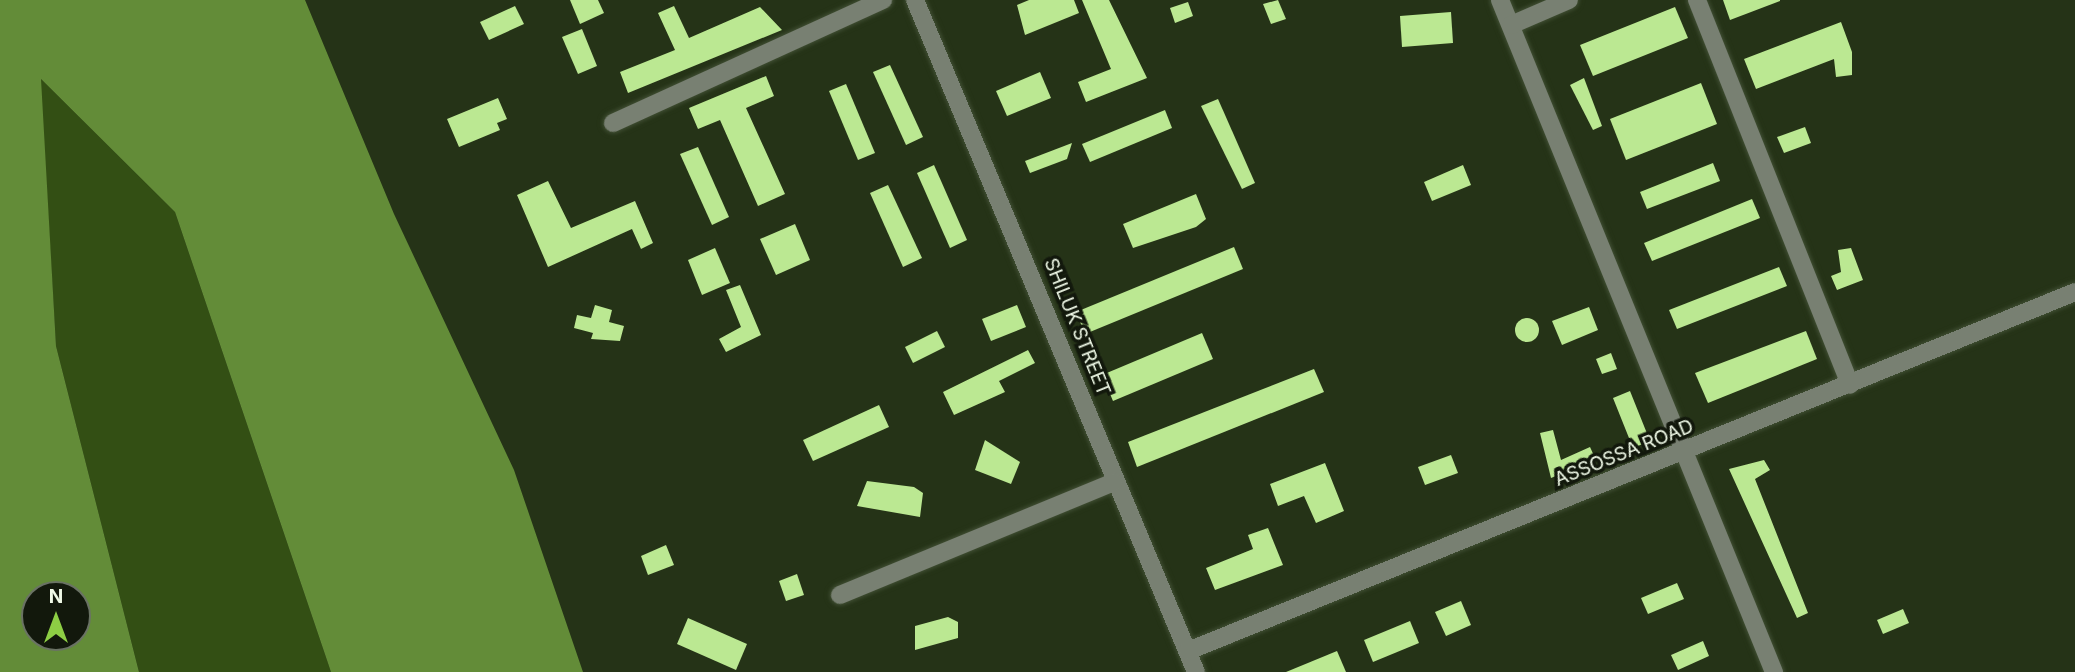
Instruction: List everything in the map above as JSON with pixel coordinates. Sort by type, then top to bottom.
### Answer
[{"type":"street","points":[[613,123],[883,0]]},
{"type":"street","name":"SHILUK STREET","points":[[915,0],[1059,333],[1114,482],[1196,672]]},
{"type":"street","points":[[1500,0],[1681,453],[1774,672]]},
{"type":"street","points":[[1511,25],[1569,0]]},
{"type":"street","points":[[1697,0],[1850,385]]},
{"type":"street","name":"ASSOSSA ROAD","points":[[1188,651],[2075,292]]},
{"type":"street","points":[[840,595],[1114,482]]},
{"type":"shaded area","points":[[0,0],[305,0],[394,214],[514,470],[583,672],[331,672],[175,212],[41,79],[56,346],[139,672],[0,672]]},
{"type":"shaded area","points":[[40,78],[175,212],[331,672],[139,672],[56,346]]},
{"type":"building","points":[[570,0],[598,0],[604,13],[580,24]]},
{"type":"building","points":[[1029,0],[1074,0],[1079,13],[1025,35],[1017,5]]},
{"type":"building","points":[[1082,0],[1109,0],[1147,78],[1086,102],[1078,82],[1111,69]]},
{"type":"building","points":[[1278,0],[1286,19],[1271,24],[1263,4]]},
{"type":"building","points":[[1723,0],[1780,0],[1780,1],[1730,20]]},
{"type":"building","points":[[1188,2],[1193,16],[1175,23],[1170,8]]},
{"type":"building","points":[[515,6],[524,24],[489,40],[480,22]]},
{"type":"building","points":[[674,6],[689,38],[760,7],[782,30],[628,93],[620,72],[675,50],[658,13]]},
{"type":"building","points":[[1675,7],[1688,38],[1593,76],[1580,45]]},
{"type":"building","points":[[1451,12],[1453,43],[1402,47],[1400,16]]},
{"type":"building","points":[[1841,22],[1852,52],[1852,75],[1836,77],[1834,59],[1756,89],[1744,59]]},
{"type":"building","points":[[582,29],[597,66],[578,74],[562,37]]},
{"type":"building","points":[[890,65],[923,137],[906,145],[873,72]]},
{"type":"building","points":[[1040,72],[1051,98],[1007,116],[996,91]]},
{"type":"building","points":[[766,76],[774,96],[746,108],[785,194],[758,206],[720,120],[698,129],[689,108]]},
{"type":"building","points":[[1584,78],[1602,126],[1593,130],[1570,85]]},
{"type":"building","points":[[1701,83],[1717,124],[1626,160],[1610,119]]},
{"type":"building","points":[[846,84],[875,153],[858,160],[829,91]]},
{"type":"building","points":[[498,98],[507,119],[497,123],[500,130],[459,147],[447,119]]},
{"type":"building","points":[[1218,99],[1255,183],[1242,189],[1201,106]]},
{"type":"building","points":[[1165,110],[1172,128],[1090,162],[1082,144]]},
{"type":"building","points":[[1805,127],[1811,143],[1784,153],[1777,137]]},
{"type":"building","points":[[1072,143],[1067,159],[1030,173],[1025,161]]},
{"type":"building","points":[[698,147],[729,217],[712,225],[680,154]]},
{"type":"building","points":[[1713,163],[1720,181],[1647,209],[1640,192]]},
{"type":"building","points":[[934,165],[967,240],[950,248],[917,173]]},
{"type":"building","points":[[1463,165],[1471,185],[1432,201],[1424,182]]},
{"type":"building","points":[[548,181],[571,228],[635,201],[653,243],[641,249],[632,229],[548,267],[517,195]]},
{"type":"building","points":[[888,185],[922,258],[903,267],[870,193]]},
{"type":"building","points":[[1196,194],[1206,219],[1196,227],[1133,248],[1123,224]]},
{"type":"building","points":[[1752,199],[1760,218],[1652,261],[1644,243]]},
{"type":"building","points":[[795,224],[810,260],[776,275],[760,239]]},
{"type":"building","points":[[1234,247],[1243,269],[1085,334],[1076,312]]},
{"type":"building","points":[[715,248],[730,283],[702,295],[688,260]]},
{"type":"building","points":[[1851,248],[1863,280],[1837,290],[1831,276],[1841,272],[1838,250]]},
{"type":"building","points":[[1779,267],[1787,286],[1677,329],[1669,310]]},
{"type":"building","points":[[740,285],[761,335],[726,352],[719,339],[741,327],[726,290]]},
{"type":"building","points":[[595,305],[612,310],[609,322],[624,326],[620,341],[591,339],[593,333],[574,328],[577,315],[591,318]]},
{"type":"building","points":[[1017,305],[1026,327],[991,341],[982,319]]},
{"type":"building","points":[[1589,307],[1598,330],[1562,345],[1552,321]]},
{"type":"building","points":[[1527,318],[1535,322],[1539,330],[1535,338],[1527,342],[1519,338],[1515,330],[1519,322]]},
{"type":"building","points":[[937,331],[945,347],[913,363],[905,347]]},
{"type":"building","points":[[1806,331],[1817,359],[1708,403],[1695,373]]},
{"type":"building","points":[[1202,333],[1213,359],[1113,401],[1102,375]]},
{"type":"building","points":[[1028,350],[1035,363],[999,381],[1005,392],[954,415],[943,392]]},
{"type":"building","points":[[1611,353],[1617,369],[1602,374],[1596,359]]},
{"type":"building","points":[[1314,369],[1324,392],[1137,467],[1128,442]]},
{"type":"building","points":[[1630,391],[1650,441],[1633,448],[1613,398]]},
{"type":"building","points":[[879,405],[889,427],[813,461],[803,440]]},
{"type":"building","points":[[1553,430],[1561,460],[1590,447],[1596,460],[1551,478],[1540,433]]},
{"type":"building","points":[[985,440],[1020,462],[1011,484],[975,470]]},
{"type":"building","points":[[1451,455],[1458,473],[1425,485],[1418,467]]},
{"type":"building","points":[[1764,460],[1770,470],[1755,479],[1808,613],[1797,618],[1729,469]]},
{"type":"building","points":[[1325,463],[1344,511],[1316,523],[1304,496],[1278,506],[1270,484]]},
{"type":"building","points":[[867,481],[914,487],[923,493],[920,517],[857,506]]},
{"type":"building","points":[[1268,528],[1283,565],[1215,590],[1206,568],[1253,549],[1248,535]]},
{"type":"building","points":[[666,545],[674,565],[648,575],[641,556]]},
{"type":"building","points":[[797,574],[804,595],[786,601],[779,581]]},
{"type":"building","points":[[1677,583],[1684,599],[1648,614],[1641,598]]},
{"type":"building","points":[[1461,601],[1471,625],[1446,636],[1435,612]]},
{"type":"building","points":[[1903,609],[1909,623],[1883,634],[1877,620]]},
{"type":"building","points":[[948,617],[958,622],[958,638],[915,650],[915,626]]},
{"type":"building","points":[[688,618],[747,644],[736,670],[677,644]]},
{"type":"building","points":[[1410,621],[1419,643],[1373,662],[1364,640]]},
{"type":"building","points":[[1703,641],[1709,656],[1678,670],[1671,655]]},
{"type":"building","points":[[1337,651],[1346,672],[1286,672]]}]
